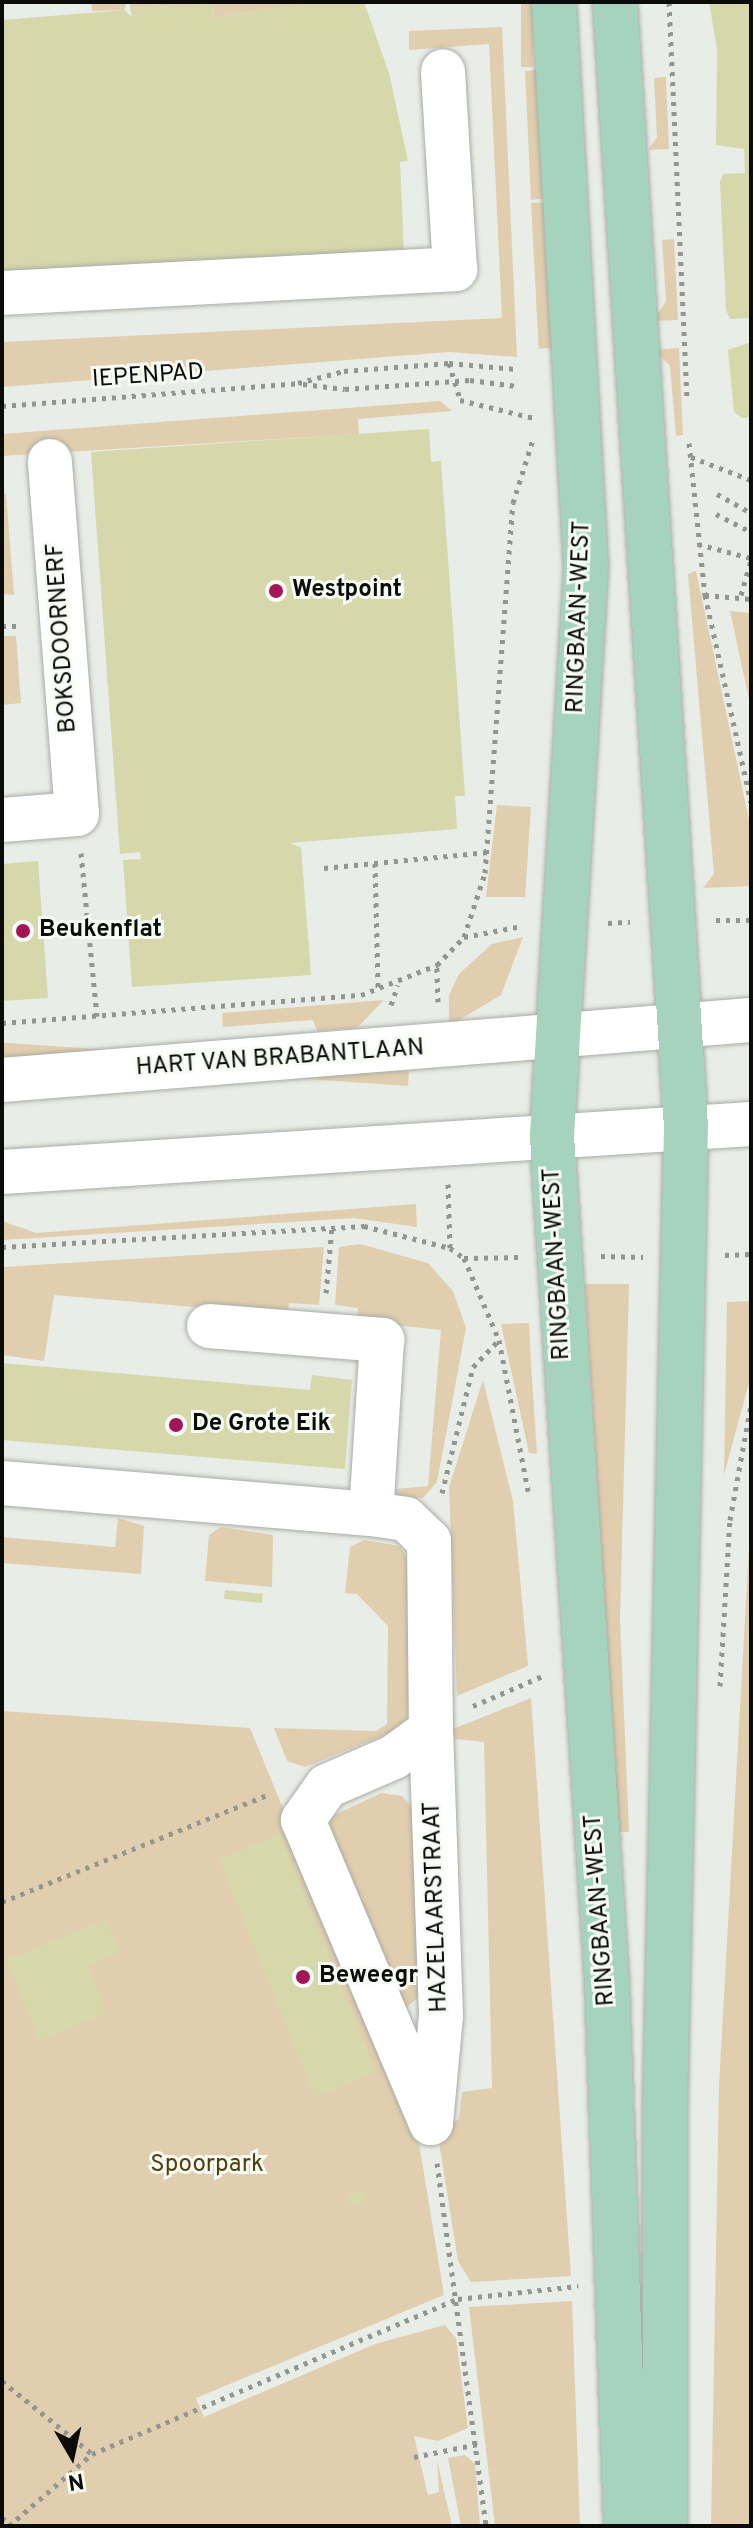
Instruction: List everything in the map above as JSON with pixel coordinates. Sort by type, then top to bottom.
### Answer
[{"type":"main road","name":"RINGBAAN-WEST","points":[[554,2],[586,567],[552,1136],[555,1256],[607,1982],[626,2526]]},
{"type":"main road","points":[[615,2],[683,1020],[686,1127],[666,2081],[665,2526]]},
{"type":"street","points":[[2,293],[455,269],[443,71]]},
{"type":"street","name":"BOKSDOORNERF","points":[[50,461],[77,814]]},
{"type":"street","points":[[2,820],[77,814]]},
{"type":"street","name":"HART VAN BRABANTLAAN","points":[[2,1080],[442,1048],[557,1030],[683,1020],[751,1020]]},
{"type":"street","points":[[2,1172],[751,1124]]},
{"type":"street","points":[[209,1326],[382,1340],[371,1514]]},
{"type":"street","points":[[2,1483],[371,1514],[406,1519],[429,1541]]},
{"type":"street","name":"HAZELAARSTRAAT","points":[[429,1541],[431,1730],[441,2016],[431,2123]]},
{"type":"street","points":[[431,1730],[310,1801],[303,1820],[431,2123]]},
{"type":"path","points":[[669,2],[687,407]]},
{"type":"path","points":[[449,363],[460,400],[535,419],[513,503],[488,852],[464,937]]},
{"type":"path","name":"IEPENPAD","points":[[2,406],[298,383],[344,371],[449,363],[516,369]]},
{"type":"path","name":"IEPENPAD","points":[[298,383],[345,389],[454,381],[517,386]]},
{"type":"path","points":[[688,438],[705,595],[751,803]]},
{"type":"path","points":[[691,457],[751,480]]},
{"type":"path","points":[[717,494],[751,513]]},
{"type":"path","points":[[716,514],[751,532]]},
{"type":"path","points":[[698,544],[751,560],[740,595]]},
{"type":"path","points":[[705,595],[740,595],[751,599]]},
{"type":"path","points":[[77,814],[97,1016]]},
{"type":"path","points":[[324,868],[488,852]]},
{"type":"path","points":[[375,863],[378,990]]},
{"type":"path","points":[[2,1023],[378,990],[437,965]]},
{"type":"path","points":[[2,1247],[332,1227],[390,1228],[450,1248]]},
{"type":"path","points":[[322,1336],[332,1227]]},
{"type":"path","points":[[464,1258],[751,1254]]},
{"type":"path","points":[[429,1541],[473,1367],[499,1340]]},
{"type":"path","points":[[472,1706],[546,1675]]},
{"type":"path","points":[[2,1902],[275,1791],[310,1801]]},
{"type":"path","points":[[431,2123],[478,2444],[486,2526]]},
{"type":"path","points":[[2,2518],[10,2525],[92,2454],[458,2299],[554,2290]]},
{"type":"path","points":[[2,2381],[92,2454]]},
{"type":"path","points":[[414,2457],[478,2444]]},
{"type":"green space","points":[[91,2],[127,2],[124,10],[92,11]]},
{"type":"green space","points":[[129,2],[317,2],[214,18],[213,4],[133,8],[132,17]]},
{"type":"green space","points":[[521,2],[533,2],[533,67],[521,67]]},
{"type":"green space","points":[[502,27],[517,357],[449,352],[2,387],[2,342],[502,318],[489,44],[409,50],[409,31]]},
{"type":"green space","points":[[538,70],[547,198],[531,200],[525,71]]},
{"type":"green space","points":[[666,77],[669,149],[648,150],[657,137],[654,78]]},
{"type":"green space","points":[[548,202],[556,348],[539,349],[531,203]]},
{"type":"green space","points":[[674,239],[678,320],[653,321],[666,301],[662,240]]},
{"type":"green space","points":[[679,348],[683,435],[676,436],[670,366],[655,350]]},
{"type":"green space","points":[[440,401],[452,411],[358,419],[359,434],[2,456],[2,434]]},
{"type":"green space","points":[[2,494],[6,494],[14,595],[2,594]]},
{"type":"green space","points":[[696,571],[751,829],[751,886],[703,888],[714,874],[688,574]]},
{"type":"green space","points":[[730,611],[751,613],[751,709]]},
{"type":"green space","points":[[2,636],[16,636],[21,703],[2,705]]},
{"type":"green space","points":[[497,805],[531,807],[525,897],[486,897]]},
{"type":"green space","points":[[523,937],[501,995],[449,1026],[449,995],[459,974],[492,944]]},
{"type":"green space","points":[[384,1000],[357,1028],[317,1031],[313,1020],[223,1027],[222,1013]]},
{"type":"green space","points":[[2,1043],[409,1071],[408,1086],[2,1058]]},
{"type":"green space","points":[[416,1204],[417,1227],[354,1218],[2,1240],[2,1221],[36,1233]]},
{"type":"green space","points":[[360,1244],[428,1263],[453,1291],[466,1328],[437,1482],[423,1498],[398,1497],[396,1489],[428,1486],[441,1330],[357,1321],[358,1308],[335,1305],[339,1247]]},
{"type":"green space","points":[[324,1247],[319,1305],[289,1303],[288,1315],[54,1295],[44,1361],[2,1355],[2,1267]]},
{"type":"green space","points":[[585,1284],[629,1284],[620,1619],[629,1832],[619,1832]]},
{"type":"green space","points":[[751,1301],[751,1375],[724,1475],[727,1302]]},
{"type":"green space","points":[[529,1323],[537,1454],[529,1453],[501,1324]]},
{"type":"green space","points":[[483,1380],[513,1501],[528,1666],[457,1696],[449,1487]]},
{"type":"green space","points":[[751,1512],[751,2526],[711,2526],[719,2085]]},
{"type":"green space","points":[[118,1518],[144,1526],[141,1574],[2,1563],[2,1537],[115,1547]]},
{"type":"green space","points":[[221,1527],[273,1535],[272,1587],[205,1581],[209,1535]]},
{"type":"green space","points":[[364,1540],[400,1546],[419,1580],[409,1715],[397,1730],[305,1767],[287,1761],[274,1728],[376,1731],[387,1724],[388,1626],[357,1594],[345,1593],[350,1547]]},
{"type":"green space","points":[[531,1698],[571,2276],[471,2282],[458,2261],[437,2130],[459,2119],[462,2092],[492,2088],[484,1742],[455,1739],[453,1729]]},
{"type":"green space","name":"Spoorpark","points":[[2,1711],[250,1728],[418,2137],[444,2295],[196,2398],[204,2417],[375,2344],[445,2325],[456,2338],[468,2428],[438,2441],[414,2436],[428,2495],[439,2492],[437,2460],[452,2526],[2,2526]]},
{"type":"green space","points":[[381,1793],[402,1796],[415,1811],[422,1994],[405,2009],[322,1821]]},
{"type":"green space","points":[[572,2301],[580,2526],[495,2526],[469,2307]]},
{"type":"green space","points":[[465,2455],[475,2464],[480,2526],[461,2526],[448,2458]]},
{"type":"building","points":[[317,2],[364,2],[389,73],[408,161],[400,162],[404,254],[2,273],[2,20],[124,10],[132,17],[132,8],[213,4],[214,18]]},
{"type":"building","points":[[709,2],[751,2],[751,318],[730,319],[726,310],[720,182],[723,174],[745,173],[744,149],[716,145],[717,49]]},
{"type":"building","points":[[751,342],[751,417],[742,418],[734,412],[728,350]]},
{"type":"building","name":"Westpoint","points":[[429,429],[431,462],[441,461],[465,796],[455,796],[457,829],[289,843],[301,847],[311,975],[132,987],[123,860],[141,859],[140,852],[120,854],[91,452]]},
{"type":"building","name":"Beukenflat","points":[[38,861],[48,998],[2,1001],[2,864]]},
{"type":"building","name":"De Grote Eik","points":[[2,1363],[310,1390],[312,1375],[352,1380],[345,1469],[2,1440]]},
{"type":"building","points":[[225,1590],[263,1594],[262,1603],[224,1599]]},
{"type":"building","points":[[280,1834],[376,2072],[315,2097],[219,1859]]},
{"type":"building","points":[[106,1919],[120,1952],[88,1966],[106,2013],[40,2041],[6,1960]]},
{"type":"building","points":[[349,2192],[365,2193],[364,2205],[348,2204]]},
{"type":"place","name":"Westpoint","points":[[276,591]]},
{"type":"place","name":"Beukenflat","points":[[23,931]]},
{"type":"place","name":"De Grote Eik","points":[[176,1425]]},
{"type":"place","name":"Beweegr","points":[[303,1977]]}]
